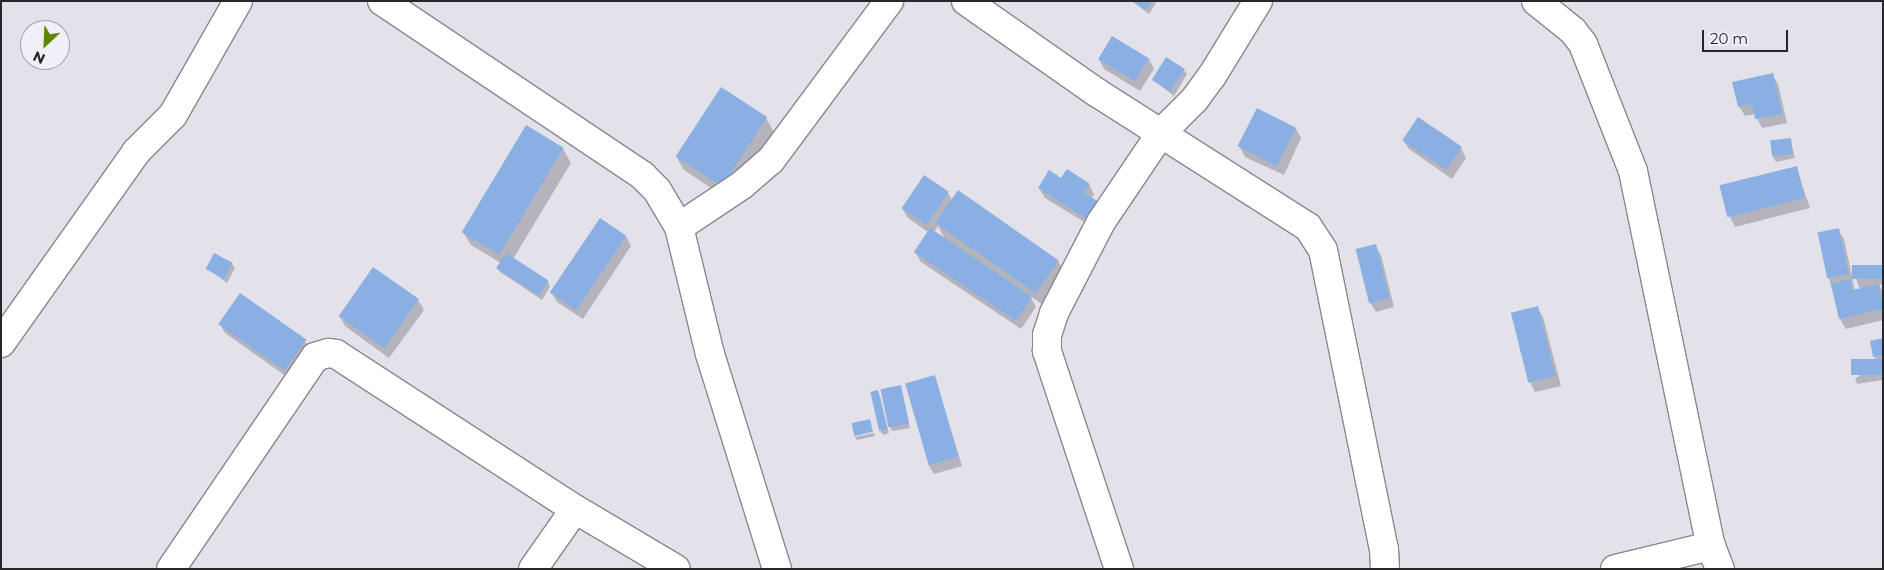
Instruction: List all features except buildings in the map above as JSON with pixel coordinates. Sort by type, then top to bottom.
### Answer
[{"type":"street","points":[[1,343],[136,152],[172,115],[238,1]]},
{"type":"street","points":[[382,1],[642,175],[657,190],[679,227],[710,354],[778,569]]},
{"type":"street","points":[[679,227],[734,190],[771,160],[889,1]]},
{"type":"street","points":[[966,1],[1096,92],[1290,213],[1308,227],[1322,250],[1384,549],[1385,569]]},
{"type":"street","points":[[1119,569],[1047,351],[1047,335],[1054,313],[1101,222],[1160,133],[1195,99],[1212,76],[1258,1]]},
{"type":"street","points":[[1536,1],[1573,31],[1583,44],[1633,171],[1716,557],[1615,569]]},
{"type":"street","points":[[171,569],[316,357],[328,353],[336,354],[575,509],[676,569]]},
{"type":"street","points":[[533,569],[575,509]]}]
